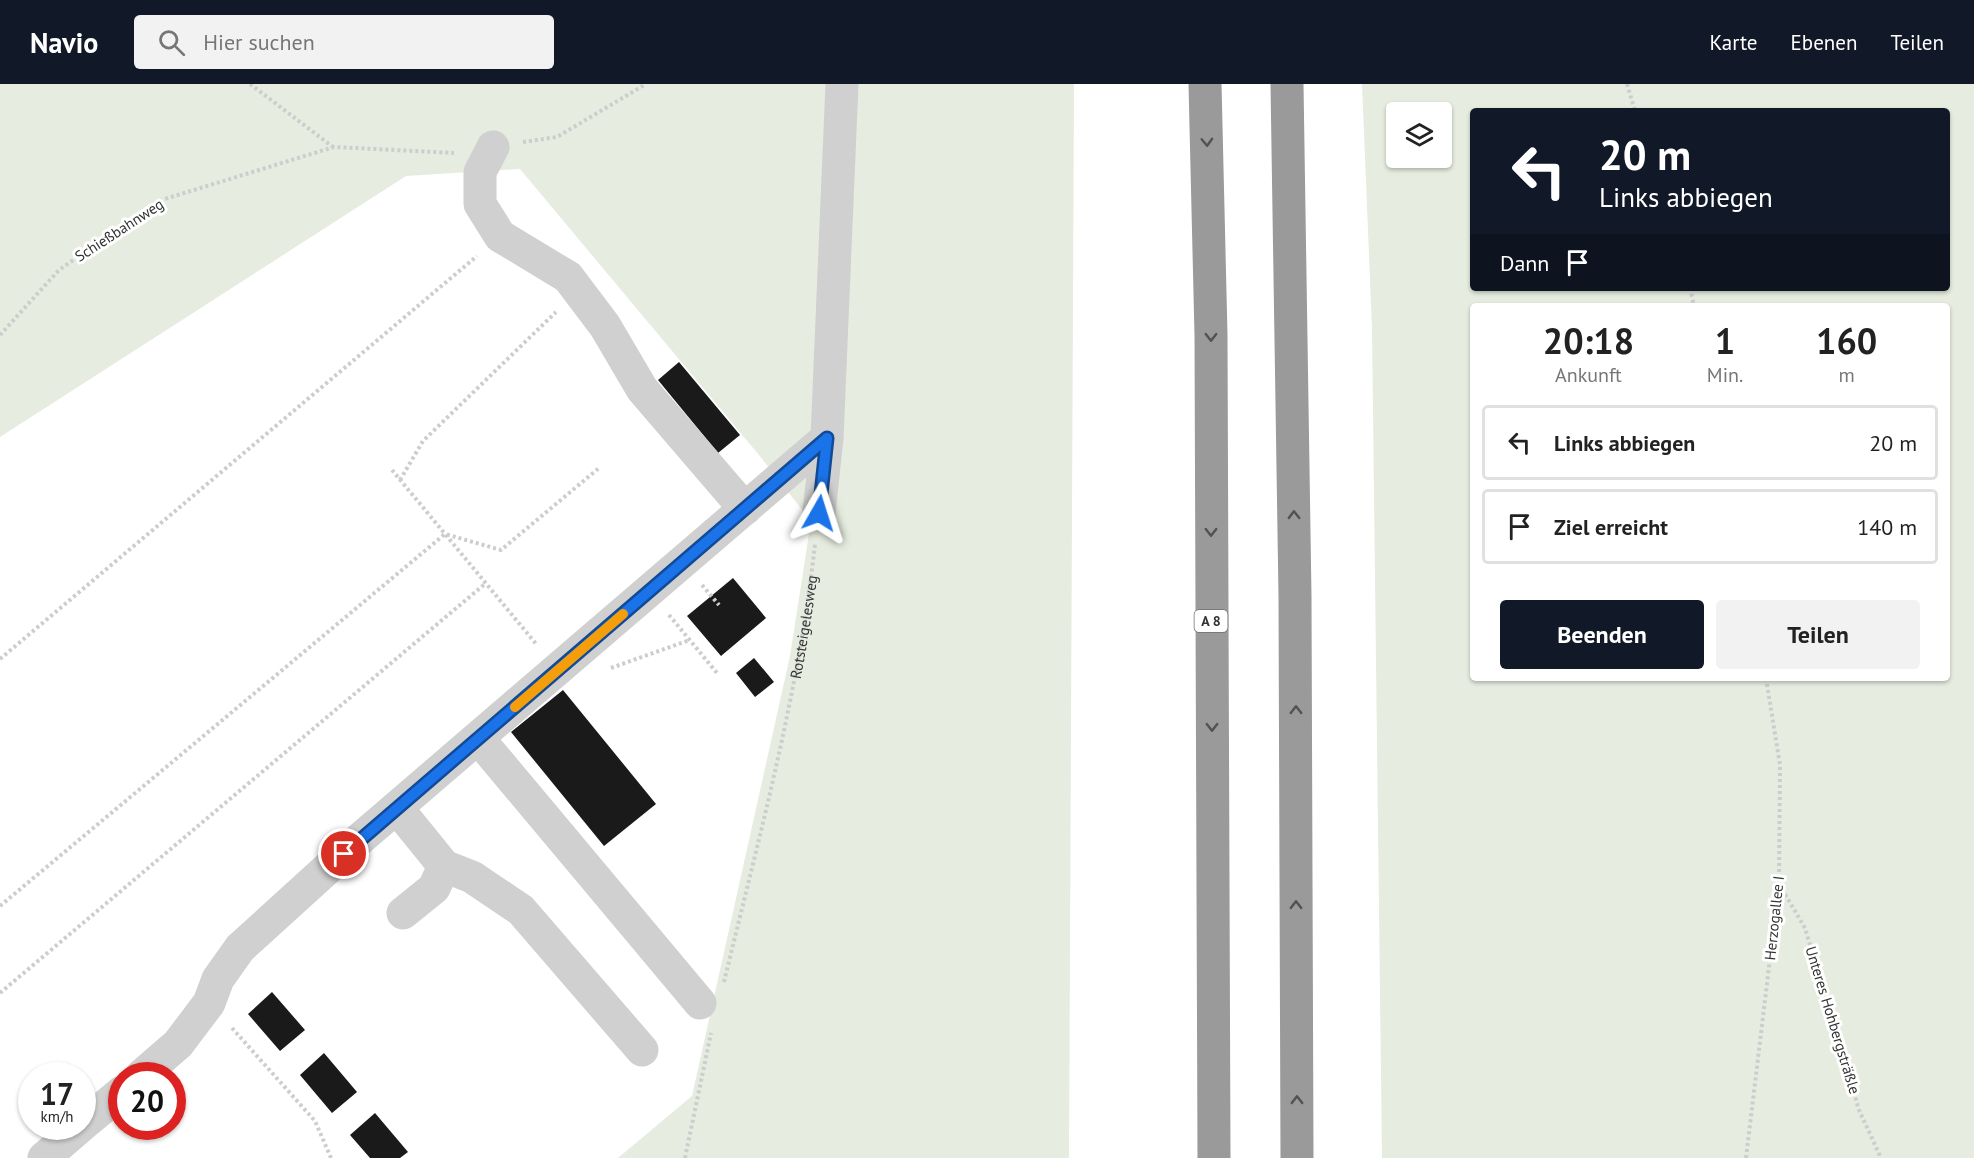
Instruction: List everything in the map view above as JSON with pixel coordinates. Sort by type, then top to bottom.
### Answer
[{"type":"highway","name":"A 8","points":[[1205,84],[1211,346],[1214,1158]]},
{"type":"highway","points":[[1287,84],[1295,596],[1297,1158]]},
{"type":"lane","points":[[819,513],[827,438],[842,84]]},
{"type":"lane","points":[[493,147],[480,172],[480,204],[500,236],[568,277],[605,326],[642,388],[745,509]]},
{"type":"lane","points":[[157,1062],[178,1044],[209,1003],[218,979],[240,948],[397,808],[827,438]]},
{"type":"lane","points":[[478,738],[712,1004]]},
{"type":"lane","points":[[397,808],[444,866],[472,877],[521,910],[642,1050]]},
{"type":"lane","points":[[403,913],[434,888],[444,866]]},
{"type":"lane","points":[[96,1114],[108,1104]]},
{"type":"lane","points":[[44,1158],[65,1140]]},
{"type":"path","name":"Schießbahnweg","points":[[0,335],[59,270],[158,201],[334,147],[250,84]]},
{"type":"path","points":[[1627,84],[1634,108]]},
{"type":"path","points":[[0,659],[500,236]]},
{"type":"path","points":[[400,480],[423,441],[578,290]]},
{"type":"path","points":[[445,534],[501,550],[599,468]]},
{"type":"path","points":[[392,470],[558,670]]},
{"type":"path","name":"Rotsteigelesweg","points":[[686,1158],[712,1004],[781,747],[808,609],[819,513]]},
{"type":"path","points":[[0,906],[445,534]]},
{"type":"path","points":[[0,993],[486,583]]},
{"type":"path","points":[[649,591],[717,673]]},
{"type":"path","points":[[605,670],[690,640]]},
{"type":"path","name":"Herzogallee I","points":[[1746,1158],[1779,884],[1780,765],[1766,681]]},
{"type":"path","name":"Unteres Hohbergsträßle","points":[[1779,884],[1805,928],[1859,1110],[1881,1158]]},
{"type":"path","points":[[209,1003],[315,1121],[330,1158]]},
{"type":"shaded area","points":[[0,84],[1074,84],[1069,1158],[618,1158],[692,1096],[790,656],[811,521],[759,455],[520,169],[406,176],[0,437]]},
{"type":"shaded area","points":[[1362,84],[1974,84],[1974,1158],[1382,1158],[1372,328]]},
{"type":"building","points":[[679,362],[740,435],[718,453],[658,380]]},
{"type":"building","points":[[733,578],[766,618],[721,656],[687,616]]},
{"type":"building","points":[[754,658],[774,682],[755,697],[736,673]]},
{"type":"building","points":[[563,690],[656,804],[604,846],[511,732]]},
{"type":"building","points":[[272,992],[305,1030],[280,1051],[248,1014]]},
{"type":"building","points":[[324,1053],[357,1092],[332,1113],[300,1075]]},
{"type":"building","points":[[375,1113],[408,1152],[400,1158],[370,1158],[350,1135]]},
{"type":"slow traffic","points":[[515,707],[623,614]]},
{"type":"route","points":[[344,854],[827,438],[819,513]]}]
